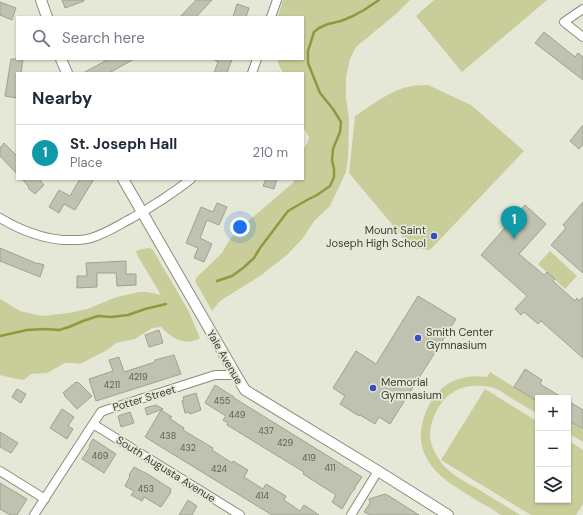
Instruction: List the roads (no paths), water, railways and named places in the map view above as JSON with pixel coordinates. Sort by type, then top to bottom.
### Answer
[{"type":"street","points":[[41,0],[47,16]]},
{"type":"street","points":[[271,16],[277,0]]},
{"type":"street","points":[[583,9],[564,22],[583,37]]},
{"type":"street","points":[[61,60],[67,72]]},
{"type":"street","points":[[252,72],[257,60]]},
{"type":"street","name":"Yale Avenue","points":[[124,180],[245,390],[448,515]]},
{"type":"street","points":[[0,218],[19,229],[37,236],[53,239],[75,240],[90,238],[108,231],[142,212],[174,193],[190,180]]},
{"type":"street","name":"Potter Street","points":[[34,515],[101,412],[215,375],[236,375]]},
{"type":"street","name":"South Augusta Avenue","points":[[93,424],[240,515]]},
{"type":"street","points":[[0,471],[45,499]]},
{"type":"street","points":[[351,515],[378,471]]},
{"type":"waterway","points":[[217,281],[232,276],[254,258],[288,211],[330,186],[334,177],[332,160],[333,149],[340,132],[341,122],[320,93],[308,63],[308,51],[314,32],[319,28],[353,16],[379,0]]},
{"type":"waterway","points":[[0,336],[27,330],[59,330],[98,316],[111,317],[128,315],[166,304]]},
{"type":"place","name":"Mount Saint Joseph High School","points":[[434,236]]},
{"type":"place","name":"St. Joseph Hall","points":[[514,239]]},
{"type":"place","name":"Smith Center Gymnasium","points":[[418,338]]},
{"type":"place","name":"Memorial Gymnasium","points":[[373,388]]}]
